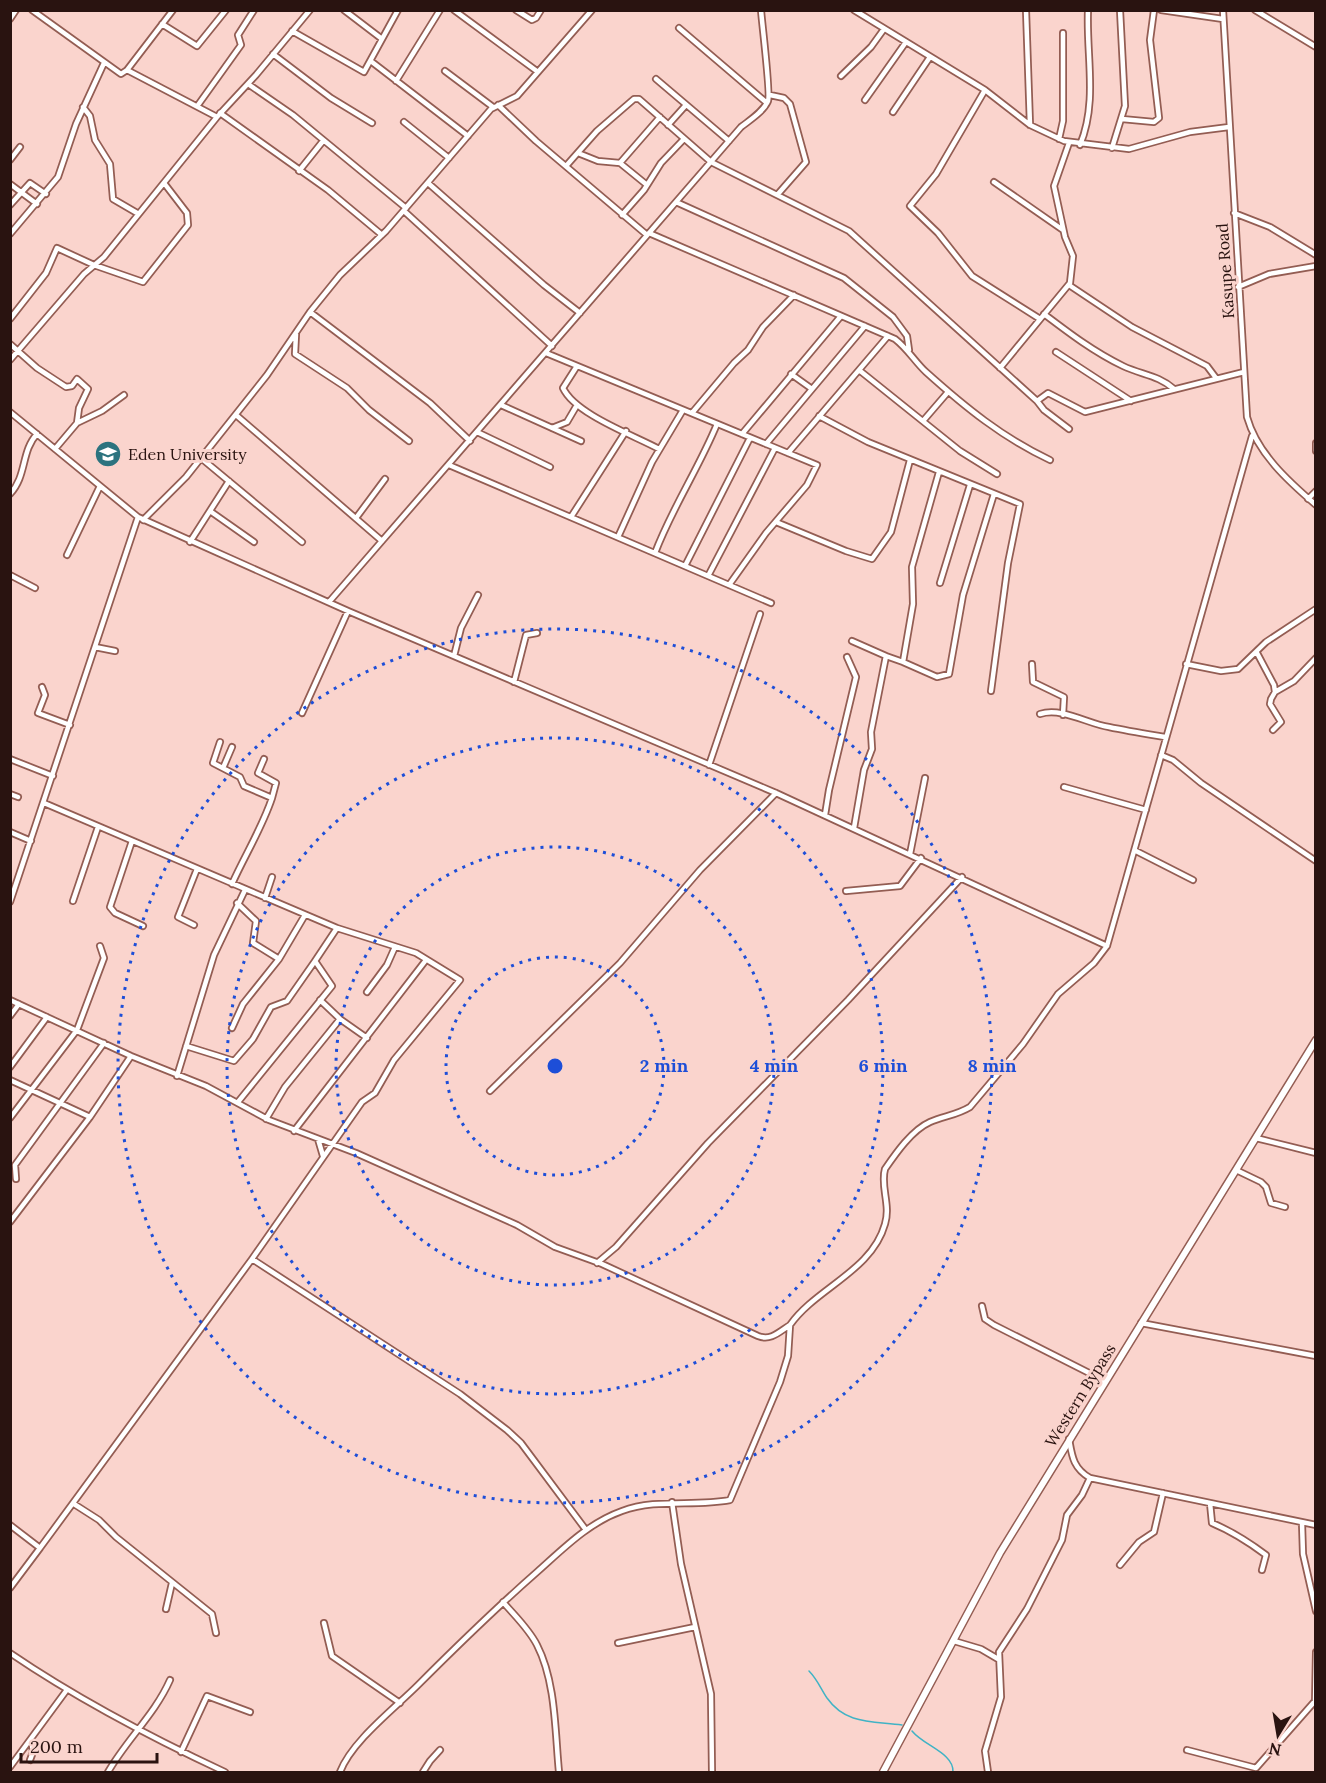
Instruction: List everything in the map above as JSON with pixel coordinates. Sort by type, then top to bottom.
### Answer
[{"type":"main road","name":"Western Bypass","points":[[883,1773],[1000,1553],[1316,1040]]},
{"type":"street","points":[[10,19],[16,10]]},
{"type":"street","points":[[32,10],[121,74],[127,70],[173,10]]},
{"type":"street","points":[[162,24],[197,46],[226,10]]},
{"type":"street","points":[[10,360],[94,265],[108,253],[137,213],[310,10]]},
{"type":"street","points":[[344,10],[352,13],[382,39]]},
{"type":"street","points":[[292,31],[362,72],[366,71],[372,62],[398,10]]},
{"type":"street","points":[[396,81],[440,10]]},
{"type":"street","points":[[454,10],[538,72]]},
{"type":"street","points":[[516,10],[532,20],[541,10]]},
{"type":"street","points":[[10,902],[140,519],[166,500],[201,459],[340,275],[405,210],[495,106],[513,99],[592,10]]},
{"type":"street","points":[[329,602],[729,141],[767,103],[770,95],[764,63],[761,10]]},
{"type":"street","points":[[854,10],[985,90],[1030,125],[1068,143],[1134,149],[1190,132],[1229,127]]},
{"type":"street","points":[[1026,10],[1030,125]]},
{"type":"street","points":[[1080,144],[1089,121],[1088,10]]},
{"type":"street","points":[[1112,148],[1122,119],[1125,91],[1120,10]]},
{"type":"street","points":[[1122,119],[1154,122],[1159,118],[1150,40],[1154,10]]},
{"type":"street","points":[[1161,10],[1223,19]]},
{"type":"street","name":"Kasupe Road","points":[[1223,10],[1246,407],[1252,436],[1261,450],[1316,505]]},
{"type":"street","points":[[1255,10],[1316,47]]},
{"type":"street","points":[[198,105],[241,45],[239,34],[251,11]]},
{"type":"street","points":[[679,28],[767,103]]},
{"type":"street","points":[[841,76],[871,47],[884,29]]},
{"type":"street","points":[[1059,139],[1063,121],[1063,33]]},
{"type":"street","points":[[865,100],[906,42]]},
{"type":"street","points":[[273,54],[331,98],[372,123]]},
{"type":"street","points":[[893,112],[930,57]]},
{"type":"street","points":[[372,62],[468,136]]},
{"type":"street","points":[[10,234],[46,194],[60,171],[83,107],[104,63]]},
{"type":"street","points":[[127,70],[219,115],[328,190],[382,235]]},
{"type":"street","points":[[445,71],[495,106],[621,215],[648,234],[888,336],[909,350],[922,369],[993,428],[1050,460]]},
{"type":"street","points":[[656,79],[729,141]]},
{"type":"street","points":[[248,84],[286,109],[405,210],[552,346]]},
{"type":"street","points":[[985,90],[936,174],[910,206],[938,234],[972,276],[1042,316],[1091,348],[1129,368],[1163,379],[1174,390]]},
{"type":"street","points":[[770,95],[784,98],[790,104],[806,161],[777,194]]},
{"type":"street","points":[[566,166],[597,131],[635,98],[711,162],[842,225],[1037,401],[1044,410],[1069,429]]},
{"type":"street","points":[[668,125],[686,105]]},
{"type":"street","points":[[83,107],[90,116],[95,140],[110,164],[113,199],[137,213]]},
{"type":"street","points":[[620,163],[660,117]]},
{"type":"street","points":[[404,122],[450,158]]},
{"type":"street","points":[[621,215],[647,185],[661,163],[684,139]]},
{"type":"street","points":[[299,171],[323,141]]},
{"type":"street","points":[[1000,368],[1069,285],[1073,256],[1063,230],[1054,183],[1068,143]]},
{"type":"street","points":[[10,160],[21,147]]},
{"type":"street","points":[[578,153],[598,161],[620,163],[647,185]]},
{"type":"street","points":[[994,182],[1063,230]]},
{"type":"street","points":[[10,205],[30,183],[46,194]]},
{"type":"street","points":[[10,319],[46,273],[57,248],[94,265],[140,282],[144,281],[188,225],[186,213],[164,183]]},
{"type":"street","points":[[428,183],[580,314]]},
{"type":"street","points":[[10,184],[37,204]]},
{"type":"street","points":[[676,202],[844,278],[893,317],[907,336],[909,350]]},
{"type":"street","points":[[1234,213],[1270,227],[1316,255]]},
{"type":"street","points":[[1238,287],[1276,272],[1300,271],[1316,266]]},
{"type":"street","points":[[1069,285],[1132,327],[1208,366],[1216,378]]},
{"type":"street","points":[[692,413],[734,363],[748,350],[763,327],[794,295]]},
{"type":"street","points":[[310,312],[430,403],[470,441]]},
{"type":"street","points":[[742,434],[841,316]]},
{"type":"street","points":[[766,444],[865,326]]},
{"type":"street","points":[[297,331],[296,355],[347,387],[369,410],[409,441]]},
{"type":"street","points":[[788,453],[888,336]]},
{"type":"street","points":[[10,344],[37,368],[66,387],[72,386],[77,379],[85,385],[88,389],[79,408],[77,423]]},
{"type":"street","points":[[1056,352],[1131,401]]},
{"type":"street","points":[[546,353],[817,467],[807,485],[729,585]]},
{"type":"street","points":[[577,366],[563,388],[577,405],[606,423],[659,449]]},
{"type":"street","points":[[860,370],[960,451],[997,474]]},
{"type":"street","points":[[1037,401],[1048,393],[1083,412],[1244,372]]},
{"type":"street","points":[[791,374],[812,389]]},
{"type":"street","points":[[923,421],[948,392]]},
{"type":"street","points":[[55,448],[77,423],[102,411],[124,395]]},
{"type":"street","points":[[501,405],[581,441]]},
{"type":"street","points":[[552,428],[567,422],[577,405]]},
{"type":"street","points":[[618,537],[659,449],[684,410]]},
{"type":"street","points":[[10,412],[140,519],[348,611],[776,793],[1107,945]]},
{"type":"street","points":[[236,415],[382,542]]},
{"type":"street","points":[[819,416],[856,436],[1018,503],[1020,506],[1008,563],[991,691]]},
{"type":"street","points":[[655,553],[666,524],[706,450],[717,424]]},
{"type":"street","points":[[571,517],[626,431]]},
{"type":"street","points":[[477,432],[550,467]]},
{"type":"street","points":[[10,494],[21,479],[29,445],[37,434]]},
{"type":"street","points":[[10,1000],[131,1056],[206,1086],[266,1119],[356,1153],[517,1225],[555,1247],[597,1263],[765,1339],[790,1325],[814,1300],[870,1253],[887,1213],[883,1175],[897,1153],[927,1123],[958,1114],[970,1107],[1023,1044],[1053,999],[1094,963],[1107,945],[1136,851],[1186,664],[1252,436]]},
{"type":"street","points":[[685,566],[750,438]]},
{"type":"street","points":[[1316,443],[1316,451]]},
{"type":"street","points":[[708,576],[775,448]]},
{"type":"street","points":[[201,459],[303,542]]},
{"type":"street","points":[[776,522],[846,551],[872,559],[891,532],[910,460]]},
{"type":"street","points":[[449,465],[771,603]]},
{"type":"street","points":[[903,662],[913,604],[912,567],[939,472]]},
{"type":"street","points":[[356,518],[385,479]]},
{"type":"street","points":[[190,542],[229,481]]},
{"type":"street","points":[[940,583],[970,485]]},
{"type":"street","points":[[67,555],[100,486]]},
{"type":"street","points":[[1308,499],[1316,491]]},
{"type":"street","points":[[852,641],[937,676],[949,674],[963,595],[994,494]]},
{"type":"street","points":[[210,511],[254,542]]},
{"type":"street","points":[[10,575],[35,588]]},
{"type":"street","points":[[454,656],[461,628],[478,595]]},
{"type":"street","points":[[1186,664],[1221,671],[1235,670],[1257,653],[1266,642],[1316,609]]},
{"type":"street","points":[[303,713],[348,611]]},
{"type":"street","points":[[709,765],[760,614]]},
{"type":"street","points":[[514,682],[526,635],[537,633]]},
{"type":"street","points":[[95,647],[115,651]]},
{"type":"street","points":[[1257,653],[1275,692]]},
{"type":"street","points":[[854,828],[864,770],[872,749],[871,732],[886,656]]},
{"type":"street","points":[[825,815],[855,681],[854,669],[847,657]]},
{"type":"street","points":[[1273,730],[1281,722],[1270,704],[1275,692],[1294,681],[1316,658]]},
{"type":"street","points":[[1032,664],[1033,682],[1064,698],[1063,715]]},
{"type":"street","points":[[42,687],[45,695],[38,713],[70,725]]},
{"type":"street","points":[[1040,714],[1048,712],[1107,727],[1166,737]]},
{"type":"street","points":[[220,742],[213,763],[240,777],[244,786],[272,798]]},
{"type":"street","points":[[223,768],[232,747]]},
{"type":"street","points":[[1161,755],[1173,760],[1201,783],[1316,861]]},
{"type":"street","points":[[10,759],[53,776]]},
{"type":"street","points":[[232,884],[250,845],[263,825],[276,783],[258,773],[264,759]]},
{"type":"street","points":[[910,854],[925,778]]},
{"type":"street","points":[[1064,787],[1146,810]]},
{"type":"street","points":[[490,1091],[620,963],[700,870],[776,793]]},
{"type":"street","points":[[10,794],[18,797]]},
{"type":"street","points":[[10,1588],[252,1259],[362,1102],[375,1093],[394,1060],[460,982],[459,978],[416,953],[337,928],[44,803]]},
{"type":"street","points":[[73,901],[98,827]]},
{"type":"street","points":[[10,832],[31,841]]},
{"type":"street","points":[[132,841],[110,907],[115,913],[143,926]]},
{"type":"street","points":[[1136,851],[1193,880]]},
{"type":"street","points":[[846,891],[900,886],[921,858]]},
{"type":"street","points":[[194,925],[178,917],[197,869]]},
{"type":"street","points":[[265,898],[272,876]]},
{"type":"street","points":[[597,1263],[616,1247],[708,1143],[848,1000],[962,877]]},
{"type":"street","points":[[177,1076],[214,955],[245,890]]},
{"type":"street","points":[[237,903],[256,921],[253,944],[279,959]]},
{"type":"street","points":[[232,1028],[243,1004],[279,959],[305,915]]},
{"type":"street","points":[[186,1046],[234,1061],[253,1039],[271,1007],[287,1001],[337,928]]},
{"type":"street","points":[[10,1118],[77,1030],[104,958],[100,946]]},
{"type":"street","points":[[367,992],[387,965],[395,947]]},
{"type":"street","points":[[294,1131],[361,1041],[367,1038],[426,960]]},
{"type":"street","points":[[238,1102],[333,983],[323,976],[315,961]]},
{"type":"street","points":[[320,1000],[340,1019],[367,1038]]},
{"type":"street","points":[[10,1016],[19,1004]]},
{"type":"street","points":[[10,1067],[47,1017]]},
{"type":"street","points":[[266,1119],[285,1087],[340,1019]]},
{"type":"street","points":[[16,1179],[15,1165],[104,1043]]},
{"type":"street","points":[[10,1222],[90,1117],[131,1056]]},
{"type":"street","points":[[10,1080],[90,1117]]},
{"type":"street","points":[[1256,1138],[1316,1153]]},
{"type":"street","points":[[318,1139],[323,1157]]},
{"type":"street","points":[[1236,1170],[1261,1182],[1266,1187],[1271,1203],[1285,1207]]},
{"type":"street","points":[[252,1259],[459,1394],[507,1430],[521,1443],[586,1530]]},
{"type":"street","points":[[982,1306],[985,1319],[994,1325],[1105,1381]]},
{"type":"street","points":[[1141,1323],[1316,1356]]},
{"type":"street","points":[[340,1773],[348,1757],[400,1703],[503,1602],[586,1530],[621,1511],[672,1502],[730,1500],[734,1496],[780,1382],[788,1356],[790,1325]]},
{"type":"street","points":[[1069,1439],[1074,1463],[1080,1472],[1090,1478],[1316,1526]]},
{"type":"street","points":[[988,1773],[985,1751],[1000,1696],[999,1652],[1027,1609],[1062,1540],[1064,1520],[1090,1478]]},
{"type":"street","points":[[1120,1565],[1139,1542],[1154,1532],[1163,1493]]},
{"type":"street","points":[[672,1502],[681,1564],[711,1694],[712,1773]]},
{"type":"street","points":[[1210,1503],[1212,1523],[1229,1528],[1249,1546],[1266,1555],[1262,1570]]},
{"type":"street","points":[[74,1504],[99,1520],[212,1614],[216,1633]]},
{"type":"street","points":[[1302,1523],[1303,1554],[1316,1611]]},
{"type":"street","points":[[10,1525],[40,1548]]},
{"type":"street","points":[[166,1609],[172,1583]]},
{"type":"street","points":[[503,1602],[531,1636],[542,1656],[551,1698],[559,1773]]},
{"type":"street","points":[[324,1623],[332,1656],[400,1703]]},
{"type":"street","points":[[618,1643],[695,1627]]},
{"type":"street","points":[[954,1641],[981,1649],[998,1659]]},
{"type":"street","points":[[1187,1750],[1256,1768],[1315,1702],[1316,1652]]},
{"type":"street","points":[[10,1653],[66,1691],[225,1773]]},
{"type":"street","points":[[108,1773],[136,1729],[154,1710],[170,1680]]},
{"type":"street","points":[[10,1767],[66,1691]]},
{"type":"street","points":[[181,1752],[207,1696],[250,1712]]},
{"type":"street","points":[[30,1760],[33,1752],[31,1739]]},
{"type":"street","points":[[423,1773],[440,1750]]},
{"type":"waterway","points":[[809,1671],[834,1707],[843,1713],[861,1720],[902,1725]]},
{"type":"waterway","points":[[912,1731],[944,1755],[952,1765],[953,1772]]},
{"type":"place","name":"Eden University","points":[[108,454]]}]
